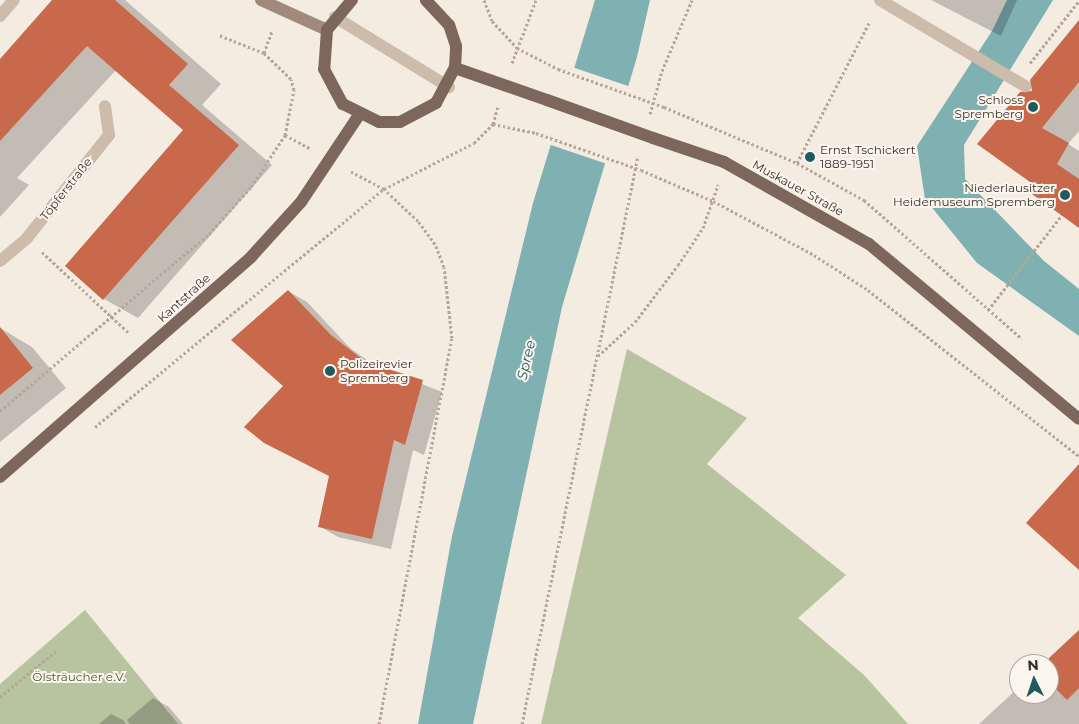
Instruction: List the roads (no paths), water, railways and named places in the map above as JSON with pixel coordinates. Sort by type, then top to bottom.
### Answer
[{"type":"main road","points":[[261,0],[327,30]]},
{"type":"main road","points":[[352,0],[335,17],[327,30],[324,69],[343,104],[359,115],[379,122],[406,120],[436,103],[449,87],[456,68],[456,46],[449,25],[426,0]]},
{"type":"main road","name":"Muskauer Straße","points":[[456,68],[724,162],[869,244],[1079,418]]},
{"type":"main road","name":"Kantstraße","points":[[0,477],[148,350],[251,257],[294,209],[359,115]]},
{"type":"street","points":[[0,16],[14,0]]},
{"type":"street","points":[[880,0],[1020,84]]},
{"type":"street","points":[[335,17],[449,87]]},
{"type":"street","name":"Töpferstraße","points":[[0,261],[27,238],[109,134],[105,106]]},
{"type":"water","name":"Spree","points":[[595,0],[650,0],[637,57],[562,307],[473,724],[418,724],[452,536],[533,203]]},
{"type":"water","points":[[1007,0],[1053,0],[964,145],[965,179],[1044,261],[1079,289],[1079,336],[977,263],[925,199],[917,146],[992,31]]},
{"type":"place","name":"Schloss Spremberg","points":[[1033,107]]},
{"type":"place","name":"Ernst Tschickert 1889-1951","points":[[810,157]]},
{"type":"place","name":"Niederlausitzer Heidemuseum Spremberg","points":[[1065,195]]},
{"type":"place","name":"Polizeirevier Spremberg","points":[[330,371]]},
{"type":"park label","name":"Ölsträucher e.V.","points":[[79,677]]}]
